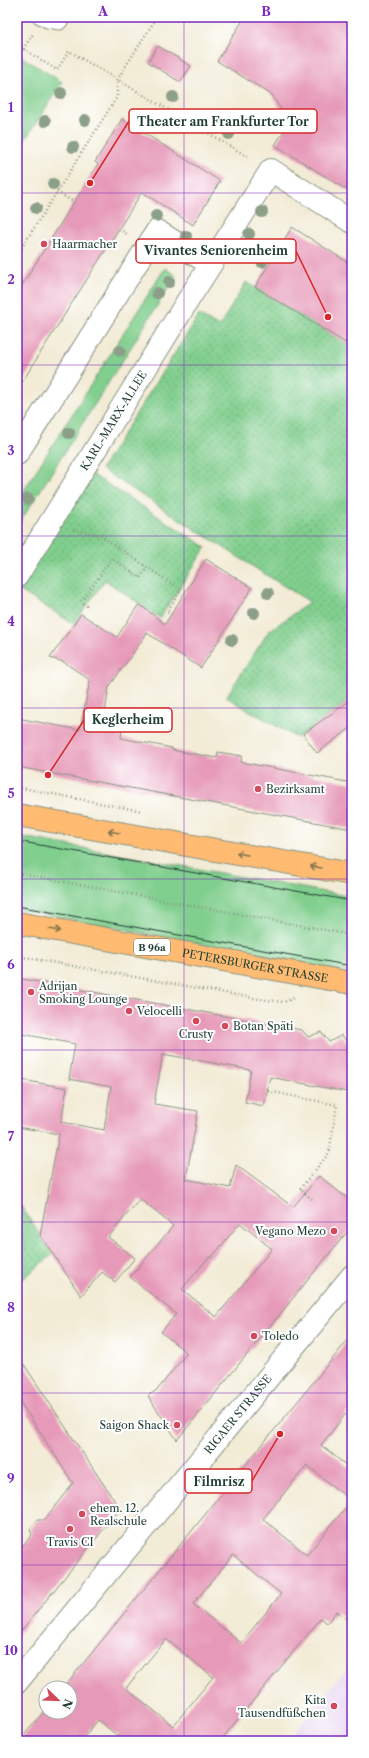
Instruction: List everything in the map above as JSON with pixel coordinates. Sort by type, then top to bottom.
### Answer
[{"type":"main road","points":[[17,815],[352,874]]},
{"type":"main road","name":"PETERSBURGER STRASSE","points":[[17,923],[352,984]]},
{"type":"street","points":[[271,170],[352,222]]},
{"type":"street","name":"KARL-MARX-ALLEE","points":[[17,576],[210,264],[271,170]]},
{"type":"street","points":[[17,454],[157,231],[210,264]]},
{"type":"street","name":"RIGAER STRASSE","points":[[17,1682],[352,1276]]},
{"type":"lane","points":[[37,23],[47,22],[60,24],[66,17]]},
{"type":"path","points":[[17,255],[117,97],[117,80],[157,17]]},
{"type":"path","points":[[23,49],[37,23]]},
{"type":"path","points":[[17,45],[56,70],[69,51],[271,170]]},
{"type":"path","points":[[57,192],[74,202]]},
{"type":"path","points":[[71,529],[98,534],[182,590],[167,612],[171,614]]},
{"type":"path","points":[[87,606],[80,602],[112,558],[140,578],[148,567]]},
{"type":"path","points":[[17,873],[352,936]]},
{"type":"path","points":[[17,956],[284,1002],[298,996]]},
{"type":"path","points":[[268,1091],[337,1105],[329,1154],[300,1189],[312,1199]]},
{"type":"shaded area","name":"Kita Tausendfüßchen","points":[[348,1667],[352,1670],[352,1741],[288,1741]]},
{"type":"green space","points":[[17,54],[62,82],[17,153]]},
{"type":"green space","points":[[165,268],[176,276],[17,527],[17,501]]},
{"type":"green space","points":[[246,282],[352,347],[352,465],[350,468],[352,469],[352,699],[297,738],[226,697],[269,631],[310,602],[101,469],[199,315],[219,327]]},
{"type":"green space","points":[[90,473],[206,547],[160,618],[105,580],[74,624],[17,589]]},
{"type":"green space","points":[[17,836],[352,897],[352,971],[347,972],[17,909]]},
{"type":"green space","points":[[17,1200],[53,1254],[17,1284]]},
{"type":"building","points":[[245,17],[352,17],[352,193],[275,145],[289,123],[272,95],[217,61]]},
{"type":"building","points":[[158,46],[191,66],[180,82],[148,62]]},
{"type":"building","points":[[122,119],[220,181],[193,225],[142,192],[17,390],[17,293],[98,164],[95,162]]},
{"type":"building","points":[[292,227],[352,265],[352,347],[255,287]]},
{"type":"building","points":[[206,559],[252,588],[201,668],[147,633],[109,687],[103,725],[122,728],[121,738],[172,748],[172,750],[217,758],[218,752],[242,756],[241,762],[352,783],[352,829],[17,767],[17,718],[80,730],[90,680],[64,662],[50,658],[81,614],[117,637],[139,604],[165,624]]},
{"type":"building","points":[[352,699],[352,727],[317,753],[303,734]]},
{"type":"building","points":[[17,978],[302,1030],[308,1037],[321,1032],[329,1042],[342,1035],[346,1041],[352,1042],[352,1093],[270,1077],[264,1106],[245,1102],[251,1070],[163,1054],[154,1104],[198,1111],[186,1179],[230,1188],[236,1165],[293,1207],[319,1176],[352,1202],[352,1226],[177,1440],[148,1396],[158,1389],[187,1353],[161,1332],[176,1314],[130,1277],[173,1226],[140,1199],[108,1237],[135,1258],[115,1282],[102,1272],[81,1296],[40,1235],[59,1134],[17,1127],[17,1079],[67,1088],[61,1122],[104,1130],[111,1087],[69,1079],[75,1044],[17,1033]],"holes":[[[240,1223],[272,1249],[216,1317],[182,1289],[209,1257],[211,1258]]]},
{"type":"building","points":[[352,1335],[352,1406],[321,1445],[352,1470],[352,1624],[337,1611],[327,1623],[321,1618],[220,1741],[124,1741],[98,1720],[81,1741],[19,1741],[38,1718],[38,1720],[78,1720],[78,1680],[70,1680]],"holes":[[[307,1465],[351,1501],[307,1555],[263,1519]],[[233,1555],[281,1594],[241,1643],[193,1604]],[[166,1639],[213,1677],[173,1726],[126,1688]]]},
{"type":"building","points":[[17,1354],[120,1509],[17,1636],[17,1552],[32,1535],[30,1529],[37,1520],[44,1520],[73,1483],[17,1397]]},
{"type":"tram line","points":[[17,841],[352,901]]},
{"type":"tram line","points":[[17,906],[352,966]]},
{"type":"place","name":"Theater am Frankfurter Tor","points":[[90,183]]},
{"type":"place","name":"Haarmacher","points":[[44,244]]},
{"type":"place","name":"Vivantes Seniorenheim","points":[[328,317]]},
{"type":"place","name":"Keglerheim","points":[[48,775]]},
{"type":"place","name":"Bezirksamt","points":[[258,789]]},
{"type":"place","name":"Adrijan Smoking Lounge","points":[[31,992]]},
{"type":"place","name":"Velocelli","points":[[129,1011]]},
{"type":"place","name":"Crusty","points":[[196,1021]]},
{"type":"place","name":"Botan Späti","points":[[225,1026]]},
{"type":"place","name":"Vegano Mezo","points":[[334,1231]]},
{"type":"place","name":"Toledo","points":[[254,1336]]},
{"type":"place","name":"Saigon Shack","points":[[177,1425]]},
{"type":"place","name":"Filmrisz","points":[[280,1434]]},
{"type":"place","name":"ehem. 12. Realschule","points":[[82,1514]]},
{"type":"place","name":"Travis CI","points":[[70,1529]]},
{"type":"place","name":"Kita Tausendfüßchen","points":[[334,1706]]}]
